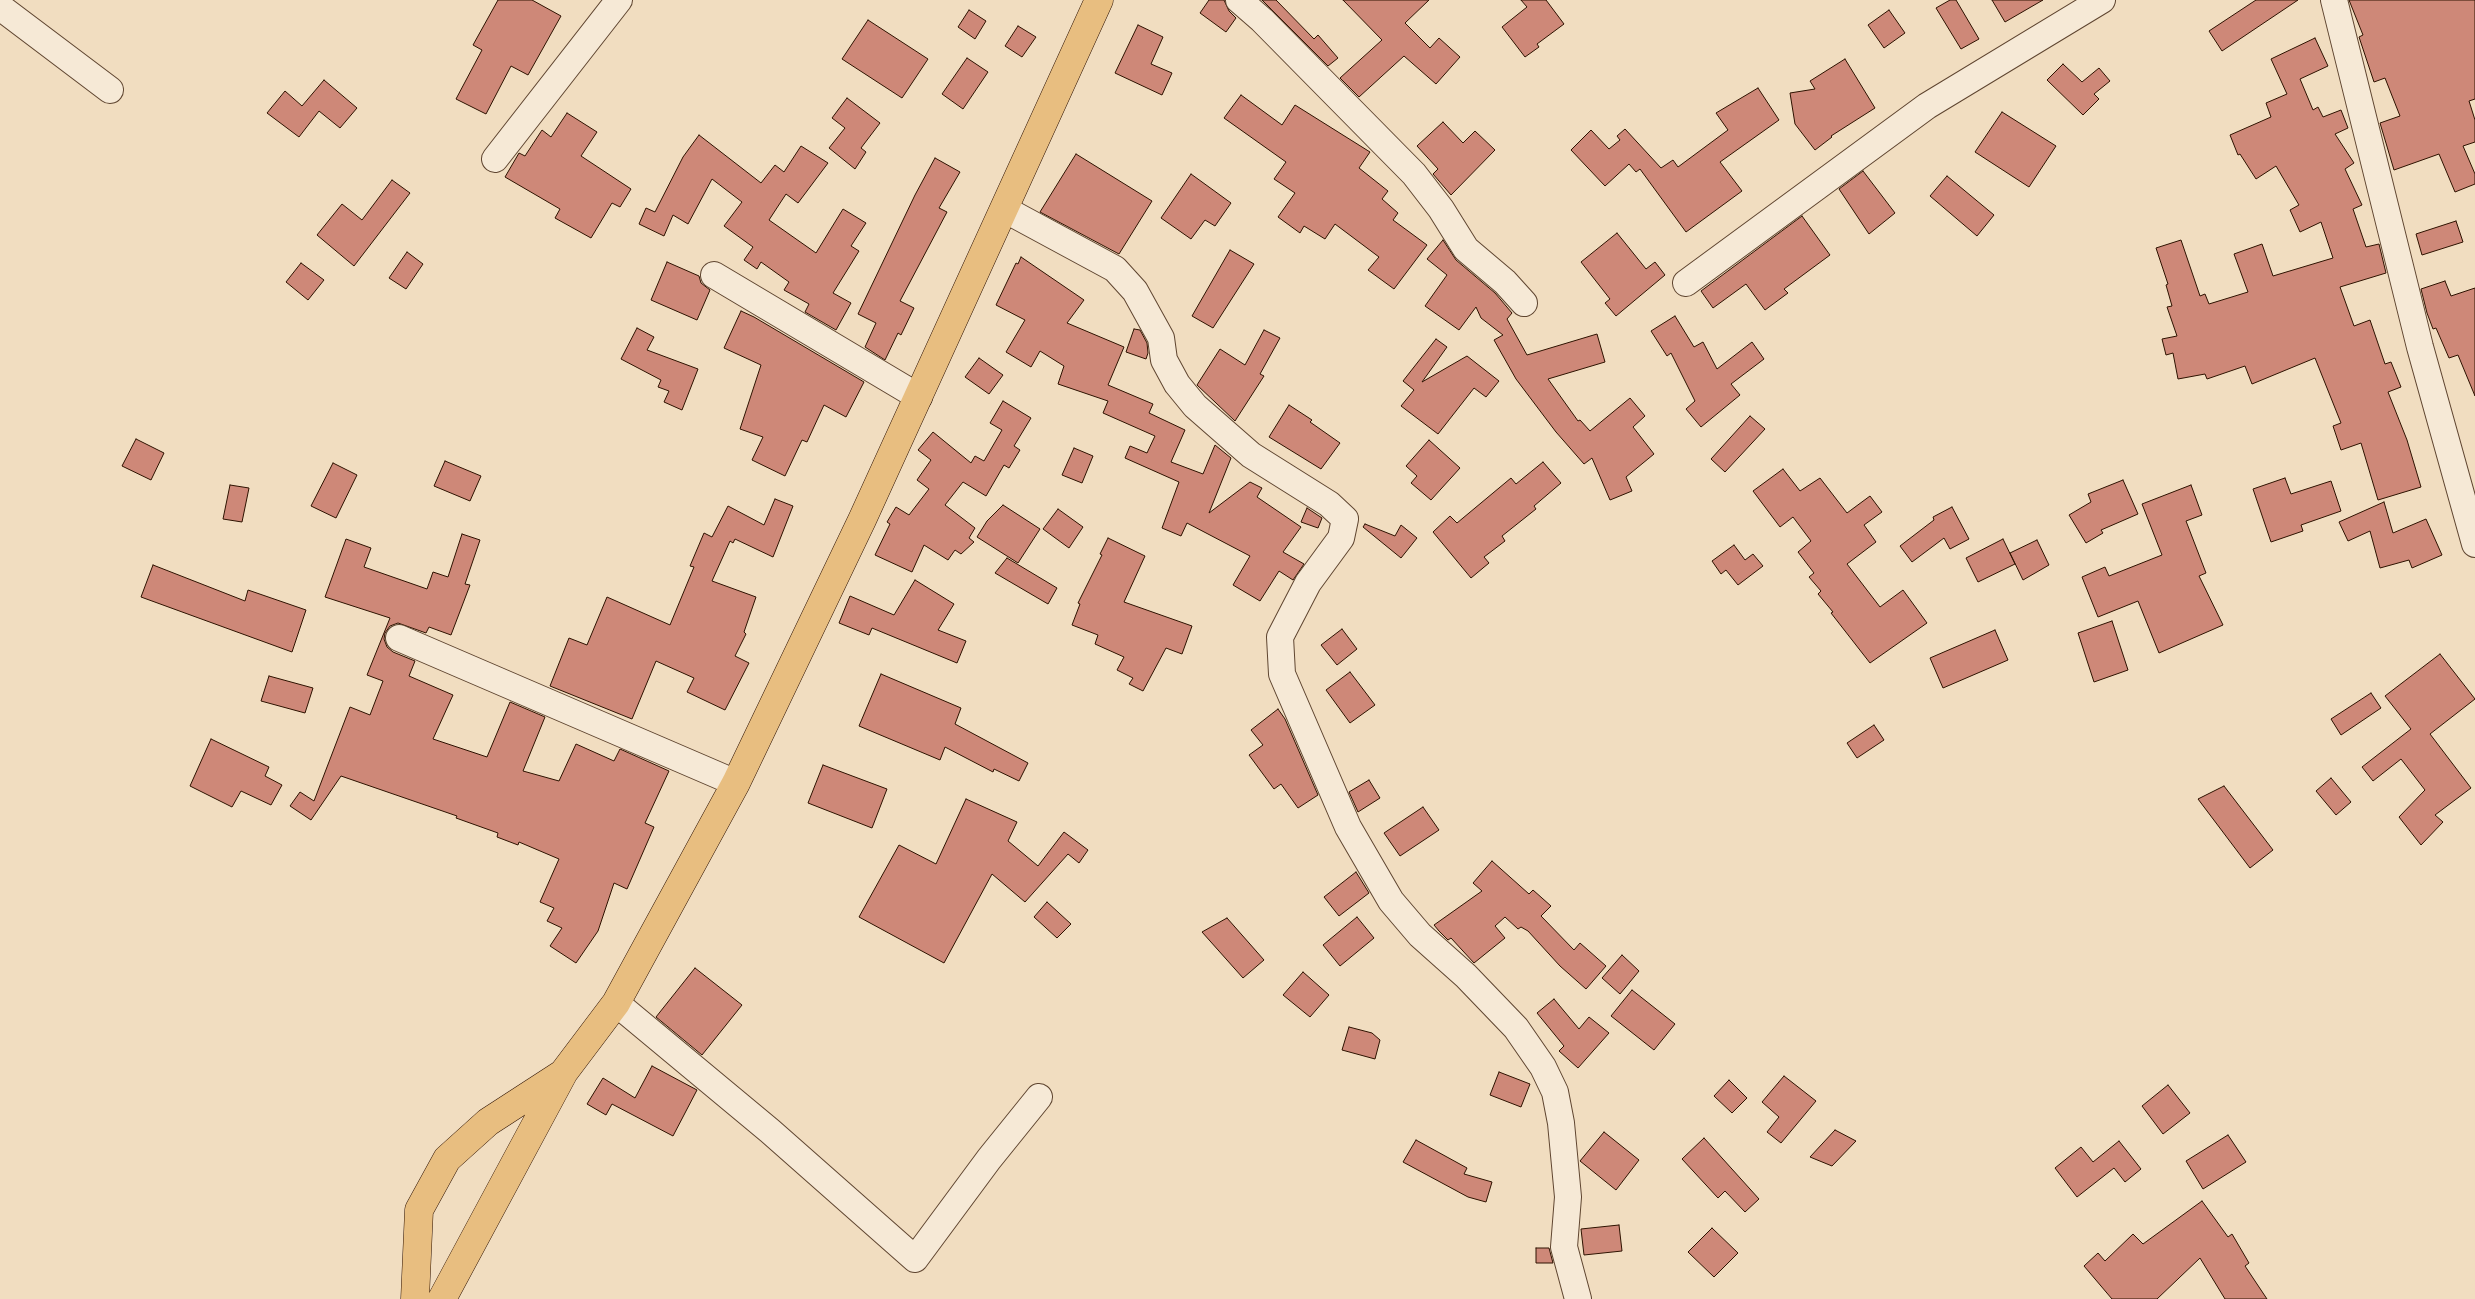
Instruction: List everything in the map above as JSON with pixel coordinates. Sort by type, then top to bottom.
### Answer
[{"type":"main road","points":[[442,1299],[564,1072],[616,1003],[736,783],[862,520],[1099,0]]},
{"type":"main road","points":[[415,1299],[419,1210],[447,1159],[488,1122],[564,1072]]},
{"type":"street","points":[[495,159],[619,0]]},
{"type":"street","points":[[1239,0],[1262,20],[1414,174],[1441,209],[1466,249],[1505,282],[1524,303]]},
{"type":"street","points":[[1686,283],[1927,106],[2102,0]]},
{"type":"street","points":[[2334,0],[2420,348],[2473,529]]},
{"type":"street","points":[[0,7],[110,90]]},
{"type":"street","points":[[1004,209],[1115,269],[1135,291],[1161,338],[1164,360],[1177,384],[1195,406],[1251,455],[1329,504],[1345,519],[1341,538],[1308,583],[1280,637],[1282,674],[1348,827],[1391,901],[1420,935],[1466,976],[1516,1028],[1547,1075],[1555,1092],[1561,1123],[1568,1197],[1564,1247],[1578,1299]]},
{"type":"street","points":[[714,275],[919,397]]},
{"type":"street","points":[[399,638],[736,783]]},
{"type":"street","points":[[616,1003],[770,1130],[915,1259],[989,1159],[1039,1097]]},
{"type":"building","points":[[498,0],[532,0],[561,16],[528,75],[511,66],[486,114],[456,99],[482,50],[473,45]]},
{"type":"building","points":[[1209,0],[1224,0],[1229,11],[1236,18],[1226,32],[1200,13]]},
{"type":"building","points":[[1262,0],[1276,0],[1314,39],[1318,35],[1338,58],[1328,66]]},
{"type":"building","points":[[1343,0],[1429,0],[1405,23],[1430,48],[1439,38],[1460,57],[1436,84],[1404,56],[1359,97],[1340,78],[1382,40]]},
{"type":"building","points":[[1521,0],[1546,0],[1564,24],[1537,44],[1539,47],[1525,57],[1502,27],[1527,7]]},
{"type":"building","points":[[1950,0],[1956,0],[1979,39],[1961,49],[1936,8]]},
{"type":"building","points":[[1992,0],[2043,0],[2005,22]]},
{"type":"building","points":[[2256,0],[2298,0],[2222,51],[2209,31]]},
{"type":"building","points":[[2349,0],[2475,0],[2475,99],[2469,101],[2475,120],[2475,142],[2463,146],[2475,174],[2475,184],[2455,192],[2439,154],[2394,170],[2380,123],[2400,116],[2385,78],[2374,82],[2359,37],[2363,35]]},
{"type":"building","points":[[969,10],[986,21],[975,39],[958,27]]},
{"type":"building","points":[[1889,10],[1905,33],[1884,48],[1868,25]]},
{"type":"building","points":[[868,20],[928,59],[902,98],[842,59]]},
{"type":"building","points":[[1138,25],[1163,37],[1151,64],[1172,73],[1162,95],[1115,73]]},
{"type":"building","points":[[1018,26],[1036,37],[1022,57],[1005,46]]},
{"type":"building","points":[[2315,38],[2328,66],[2300,79],[2313,110],[2318,107],[2323,117],[2341,110],[2348,128],[2335,134],[2354,163],[2345,169],[2362,205],[2353,209],[2366,247],[2379,244],[2386,273],[2340,287],[2354,326],[2370,320],[2385,364],[2391,362],[2401,387],[2388,392],[2407,440],[2421,487],[2378,500],[2361,443],[2341,450],[2333,426],[2341,423],[2315,358],[2252,384],[2245,366],[2207,379],[2205,374],[2178,379],[2173,353],[2166,355],[2162,339],[2177,336],[2167,307],[2172,306],[2166,285],[2168,284],[2156,248],[2181,240],[2200,296],[2205,294],[2209,304],[2248,292],[2234,254],[2262,244],[2273,276],[2333,258],[2321,222],[2300,232],[2290,210],[2299,205],[2276,166],[2256,179],[2240,154],[2238,155],[2230,135],[2271,117],[2266,103],[2287,94],[2271,59]]},
{"type":"building","points":[[967,58],[988,72],[963,109],[942,94]]},
{"type":"building","points":[[1845,59],[1875,108],[1831,136],[1815,150],[1795,124],[1790,93],[1815,89],[1810,81]]},
{"type":"building","points":[[2063,64],[2082,82],[2099,68],[2110,81],[2094,94],[2099,99],[2083,115],[2047,80]]},
{"type":"building","points":[[324,80],[357,108],[340,128],[319,111],[299,137],[267,113],[285,91],[302,106]]},
{"type":"building","points":[[1758,88],[1779,120],[1720,162],[1742,191],[1686,232],[1640,169],[1636,172],[1629,164],[1605,186],[1571,150],[1591,130],[1609,149],[1620,140],[1617,136],[1625,129],[1661,168],[1673,160],[1678,167],[1728,130],[1716,113]]},
{"type":"building","points":[[1241,95],[1282,125],[1295,105],[1370,152],[1359,168],[1388,191],[1382,199],[1398,213],[1393,220],[1427,245],[1394,289],[1368,270],[1379,257],[1335,224],[1325,239],[1304,226],[1300,233],[1278,217],[1295,193],[1274,179],[1286,162],[1224,118]]},
{"type":"building","points":[[847,98],[880,123],[861,148],[866,152],[855,169],[829,148],[845,128],[832,118]]},
{"type":"building","points":[[2002,112],[2056,146],[2029,187],[1975,152]]},
{"type":"building","points":[[567,113],[597,132],[581,156],[631,189],[620,207],[612,203],[591,238],[555,218],[560,209],[505,177],[519,153],[525,156],[542,130],[551,137]]},
{"type":"building","points":[[1443,122],[1463,143],[1475,131],[1495,150],[1451,195],[1433,174],[1438,169],[1417,146]]},
{"type":"building","points":[[699,135],[761,183],[775,165],[784,172],[801,146],[828,163],[798,203],[786,194],[769,220],[816,253],[843,209],[866,223],[851,246],[859,251],[833,293],[851,303],[836,330],[805,312],[809,304],[784,290],[789,282],[761,262],[757,269],[744,260],[753,247],[724,226],[742,202],[712,179],[688,224],[673,215],[664,236],[639,224],[646,208],[655,212],[683,157]]},
{"type":"building","points":[[1076,154],[1152,201],[1119,254],[1040,212]]},
{"type":"building","points":[[935,158],[960,172],[939,208],[947,212],[900,301],[914,308],[901,335],[898,333],[885,360],[865,347],[876,323],[858,314],[915,195]]},
{"type":"building","points":[[1863,171],[1895,213],[1869,234],[1839,189]]},
{"type":"building","points":[[1191,174],[1231,203],[1215,226],[1205,220],[1191,239],[1161,218]]},
{"type":"building","points":[[1947,176],[1994,215],[1977,236],[1930,196]]},
{"type":"building","points":[[392,180],[410,193],[354,266],[317,235],[342,204],[362,220]]},
{"type":"building","points":[[1802,216],[1830,255],[1784,289],[1788,293],[1765,310],[1746,284],[1713,308],[1701,291]]},
{"type":"building","points":[[2456,221],[2463,242],[2422,255],[2416,234]]},
{"type":"building","points":[[1617,233],[1646,269],[1655,262],[1665,275],[1616,316],[1605,303],[1610,299],[1581,262]]},
{"type":"building","points":[[1443,240],[1456,260],[1495,293],[1512,313],[1507,319],[1527,355],[1597,334],[1605,362],[1548,379],[1578,421],[1580,420],[1590,431],[1630,398],[1645,416],[1633,427],[1654,454],[1626,477],[1632,491],[1610,500],[1592,458],[1584,464],[1556,432],[1516,379],[1494,340],[1503,335],[1481,318],[1476,307],[1459,330],[1425,306],[1447,275],[1427,259]]},
{"type":"building","points":[[1230,250],[1254,264],[1213,328],[1192,316]]},
{"type":"building","points":[[407,252],[423,264],[406,289],[389,278]]},
{"type":"building","points":[[1021,257],[1084,300],[1067,323],[1124,347],[1108,385],[1153,404],[1149,413],[1185,430],[1171,462],[1203,474],[1215,445],[1231,458],[1209,513],[1250,482],[1262,488],[1257,497],[1301,527],[1283,552],[1304,564],[1293,580],[1279,571],[1260,601],[1233,585],[1250,556],[1187,523],[1181,536],[1162,528],[1179,482],[1125,458],[1130,446],[1147,453],[1155,436],[1103,413],[1108,401],[1058,384],[1064,366],[1040,351],[1031,367],[1006,352],[1025,320],[996,305],[1016,263],[1018,264]]},
{"type":"building","points":[[667,262],[699,276],[701,283],[710,290],[697,320],[651,300]]},
{"type":"building","points":[[301,263],[324,280],[308,300],[286,282]]},
{"type":"building","points":[[2445,281],[2451,296],[2475,288],[2475,396],[2458,355],[2449,358],[2436,328],[2433,329],[2427,313],[2421,289]]},
{"type":"building","points":[[741,311],[864,382],[846,417],[824,405],[807,442],[802,440],[785,476],[752,460],[763,437],[740,429],[761,365],[724,348]]},
{"type":"building","points":[[1675,316],[1694,347],[1703,342],[1717,369],[1752,342],[1764,359],[1731,384],[1740,395],[1701,427],[1686,409],[1695,401],[1671,353],[1667,356],[1651,331]]},
{"type":"building","points":[[637,328],[654,337],[647,350],[698,369],[682,410],[664,402],[669,391],[658,387],[661,380],[621,359]]},
{"type":"building","points":[[1134,329],[1140,330],[1147,343],[1148,353],[1146,359],[1126,352]]},
{"type":"building","points":[[1264,330],[1280,338],[1260,374],[1264,376],[1235,421],[1197,385],[1220,349],[1245,365]]},
{"type":"building","points":[[1436,339],[1447,347],[1422,382],[1467,356],[1499,381],[1486,397],[1474,388],[1438,434],[1401,406],[1414,390],[1403,381]]},
{"type":"building","points":[[979,358],[1003,375],[989,394],[965,377]]},
{"type":"building","points":[[1003,401],[1031,418],[1014,446],[1020,450],[1009,468],[1004,465],[986,496],[963,482],[945,505],[975,528],[969,538],[974,542],[961,554],[955,550],[948,560],[924,545],[912,572],[875,555],[890,524],[887,522],[896,507],[909,515],[929,489],[917,480],[931,460],[918,450],[933,432],[971,463],[975,456],[984,461],[1002,430],[990,423]]},
{"type":"building","points":[[1289,405],[1312,420],[1310,422],[1340,443],[1321,469],[1269,437]]},
{"type":"building","points":[[1750,416],[1765,429],[1725,472],[1711,459]]},
{"type":"building","points":[[136,439],[164,453],[151,480],[122,466]]},
{"type":"building","points":[[1429,440],[1460,468],[1431,500],[1411,483],[1417,476],[1406,466]]},
{"type":"building","points":[[1074,448],[1093,456],[1082,483],[1062,475]]},
{"type":"building","points":[[445,461],[481,476],[470,501],[434,486]]},
{"type":"building","points":[[1543,462],[1561,483],[1534,506],[1536,509],[1502,536],[1505,541],[1484,557],[1489,563],[1471,578],[1433,532],[1450,516],[1457,523],[1511,478],[1516,484]]},
{"type":"building","points":[[333,463],[357,475],[336,518],[311,506]]},
{"type":"building","points":[[1783,469],[1800,491],[1820,478],[1847,513],[1870,496],[1882,512],[1864,525],[1876,542],[1847,564],[1880,607],[1903,590],[1927,623],[1870,663],[1831,613],[1833,612],[1818,594],[1821,591],[1809,577],[1814,573],[1798,552],[1811,541],[1793,517],[1780,527],[1753,491]]},
{"type":"building","points":[[2285,478],[2291,494],[2331,481],[2341,511],[2301,525],[2303,531],[2271,542],[2253,489]]},
{"type":"building","points":[[2123,480],[2138,514],[2101,530],[2103,533],[2086,543],[2069,515],[2091,502],[2088,494]]},
{"type":"building","points":[[230,485],[249,488],[242,522],[223,519]]},
{"type":"building","points":[[2191,485],[2202,515],[2186,521],[2206,573],[2199,576],[2223,625],[2159,653],[2138,601],[2098,617],[2082,577],[2105,567],[2109,576],[2162,555],[2142,504]]},
{"type":"building","points":[[775,499],[793,506],[773,557],[735,539],[733,543],[730,541],[712,581],[756,597],[744,632],[746,634],[735,656],[749,663],[725,710],[687,692],[694,678],[656,661],[632,719],[550,686],[569,638],[587,645],[607,597],[670,625],[694,567],[690,566],[704,533],[712,537],[728,506],[764,525]]},
{"type":"building","points":[[2384,502],[2393,533],[2426,519],[2442,555],[2412,568],[2409,560],[2380,568],[2370,531],[2348,541],[2339,522]]},
{"type":"building","points":[[1003,505],[1040,529],[1018,563],[977,537],[987,521]]},
{"type":"building","points":[[1952,507],[1969,539],[1950,549],[1944,538],[1912,562],[1900,546],[1934,520],[1933,517]]},
{"type":"building","points":[[1307,508],[1322,518],[1318,528],[1301,522]]},
{"type":"building","points":[[1058,509],[1083,527],[1069,548],[1043,529]]},
{"type":"building","points":[[1365,524],[1395,536],[1401,525],[1417,538],[1401,558],[1363,527]]},
{"type":"building","points":[[462,534],[480,540],[465,584],[470,585],[451,635],[429,627],[426,633],[398,623],[390,626],[385,633],[384,639],[387,647],[393,652],[415,661],[409,676],[453,695],[433,739],[487,757],[510,702],[545,717],[523,771],[559,781],[576,744],[614,761],[620,749],[669,771],[645,823],[654,827],[627,889],[614,883],[598,931],[576,963],[550,946],[562,928],[547,921],[554,908],[540,902],[559,859],[519,842],[518,845],[497,837],[498,833],[456,818],[457,816],[341,776],[311,820],[290,806],[300,792],[314,801],[350,707],[370,715],[383,681],[367,675],[390,618],[325,597],[346,539],[371,548],[364,567],[427,589],[433,572],[448,577]]},
{"type":"building","points":[[1108,538],[1145,556],[1124,602],[1192,626],[1182,654],[1166,648],[1143,691],[1129,684],[1133,678],[1117,670],[1124,657],[1095,644],[1098,635],[1072,625],[1080,604],[1078,603],[1102,555],[1100,554]]},
{"type":"building","points":[[2003,539],[2015,564],[1978,582],[1966,558]]},
{"type":"building","points":[[2037,540],[2049,565],[2023,580],[2010,553]]},
{"type":"building","points":[[1734,545],[1745,560],[1753,554],[1763,566],[1738,585],[1726,570],[1721,574],[1712,561]]},
{"type":"building","points":[[1007,558],[1057,588],[1048,604],[995,573]]},
{"type":"building","points":[[153,565],[245,601],[248,590],[306,610],[292,652],[141,597]]},
{"type":"building","points":[[915,580],[954,604],[938,630],[966,641],[957,663],[872,628],[869,635],[839,623],[850,596],[894,615]]},
{"type":"building","points":[[2112,621],[2128,670],[2094,682],[2078,633]]},
{"type":"building","points":[[1342,629],[1357,649],[1337,665],[1321,645]]},
{"type":"building","points":[[1995,630],[2008,660],[1943,688],[1930,658]]},
{"type":"building","points":[[2440,654],[2475,699],[2430,734],[2471,788],[2435,815],[2443,822],[2421,845],[2399,817],[2425,790],[2401,759],[2373,781],[2362,767],[2411,729],[2385,696]]},
{"type":"building","points":[[1350,672],[1375,705],[1350,723],[1326,690]]},
{"type":"building","points":[[881,674],[961,708],[955,724],[1028,763],[1019,781],[994,769],[993,772],[945,747],[940,760],[859,726]]},
{"type":"building","points":[[269,676],[313,688],[305,713],[261,701]]},
{"type":"building","points":[[2371,693],[2381,708],[2341,735],[2331,719]]},
{"type":"building","points":[[1278,709],[1285,719],[1318,795],[1298,808],[1281,784],[1274,789],[1249,755],[1263,745],[1251,730]]},
{"type":"building","points":[[1874,725],[1884,740],[1857,758],[1847,743]]},
{"type":"building","points":[[211,739],[269,767],[265,776],[282,785],[271,805],[241,791],[232,807],[190,786]]},
{"type":"building","points":[[823,765],[887,789],[872,828],[808,803]]},
{"type":"building","points":[[2331,778],[2351,802],[2336,815],[2316,791]]},
{"type":"building","points":[[1369,780],[1380,798],[1358,812],[1349,792]]},
{"type":"building","points":[[2224,786],[2273,850],[2250,868],[2198,799]]},
{"type":"building","points":[[966,799],[1017,822],[1008,841],[1038,866],[1064,832],[1088,850],[1079,863],[1068,854],[1025,902],[992,874],[944,963],[859,917],[899,845],[936,864]]},
{"type":"building","points":[[1423,807],[1439,830],[1400,856],[1384,833]]},
{"type":"building","points":[[1492,861],[1529,894],[1533,890],[1551,906],[1541,916],[1574,950],[1580,943],[1606,966],[1586,989],[1560,966],[1528,931],[1521,927],[1518,929],[1505,917],[1495,926],[1505,938],[1474,963],[1451,938],[1448,940],[1434,925],[1482,891],[1473,883]]},
{"type":"building","points":[[1356,872],[1369,893],[1339,916],[1324,897]]},
{"type":"building","points":[[1047,902],[1071,924],[1057,938],[1034,917]]},
{"type":"building","points":[[1357,917],[1374,938],[1340,966],[1323,945]]},
{"type":"building","points":[[1227,918],[1264,960],[1243,978],[1202,932]]},
{"type":"building","points":[[1622,955],[1639,971],[1620,994],[1602,978]]},
{"type":"building","points":[[695,968],[742,1005],[702,1055],[656,1017]]},
{"type":"building","points":[[1303,972],[1329,995],[1310,1017],[1283,995]]},
{"type":"building","points":[[1632,990],[1675,1024],[1654,1050],[1611,1016]]},
{"type":"building","points":[[1554,999],[1579,1029],[1589,1017],[1609,1033],[1578,1068],[1559,1051],[1564,1046],[1537,1013]]},
{"type":"building","points":[[1349,1027],[1372,1033],[1380,1040],[1375,1059],[1342,1050]]},
{"type":"building","points":[[652,1066],[697,1090],[673,1136],[612,1104],[606,1115],[587,1104],[603,1078],[635,1098]]},
{"type":"building","points":[[1499,1072],[1530,1084],[1521,1107],[1490,1095]]},
{"type":"building","points":[[1784,1076],[1816,1101],[1781,1143],[1767,1132],[1779,1117],[1762,1102]]},
{"type":"building","points":[[1729,1080],[1747,1098],[1732,1113],[1714,1096]]},
{"type":"building","points":[[2168,1085],[2190,1113],[2163,1134],[2142,1106]]},
{"type":"building","points":[[1835,1130],[1856,1141],[1832,1166],[1810,1157]]},
{"type":"building","points":[[1604,1132],[1639,1160],[1616,1190],[1580,1161]]},
{"type":"building","points":[[2228,1135],[2246,1162],[2203,1189],[2186,1161]]},
{"type":"building","points":[[1704,1138],[1759,1199],[1745,1212],[1725,1191],[1718,1198],[1682,1159]]},
{"type":"building","points":[[1416,1140],[1467,1168],[1464,1174],[1492,1182],[1486,1202],[1468,1197],[1403,1162]]},
{"type":"building","points":[[2119,1141],[2141,1169],[2125,1182],[2114,1168],[2077,1197],[2055,1168],[2081,1147],[2093,1162]]},
{"type":"building","points":[[2202,1201],[2228,1237],[2232,1234],[2249,1263],[2245,1266],[2267,1299],[2225,1299],[2200,1258],[2157,1299],[2112,1299],[2084,1266],[2098,1253],[2105,1261],[2133,1234],[2143,1244]]},
{"type":"building","points":[[1619,1225],[1622,1251],[1584,1255],[1581,1229]]},
{"type":"building","points":[[1712,1228],[1738,1253],[1714,1277],[1688,1252]]},
{"type":"building","points":[[1536,1248],[1549,1248],[1553,1263],[1536,1263]]}]
